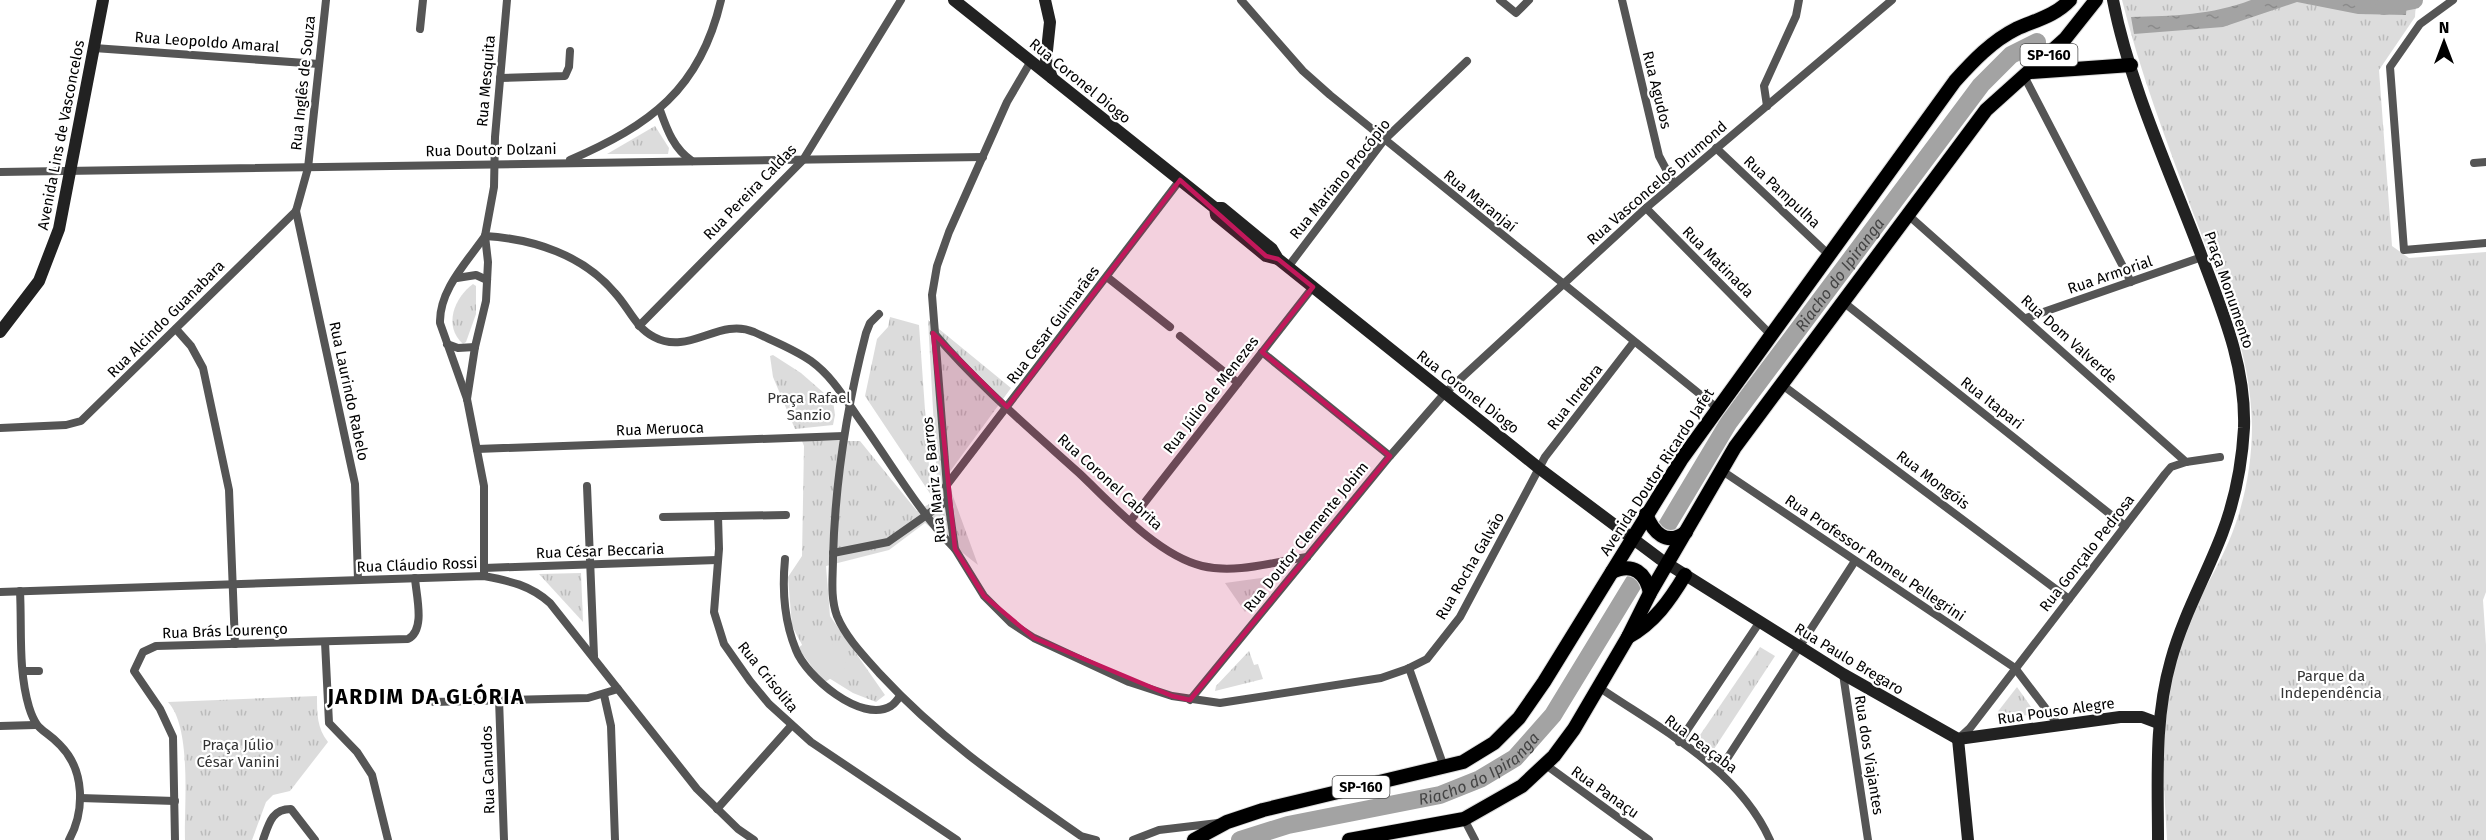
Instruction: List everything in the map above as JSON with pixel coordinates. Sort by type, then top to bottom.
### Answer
[{"type":"main road","name":"Avenida Doutor Ricardo Jafet","points":[[1194,840],[1227,822],[1263,810],[1463,762],[1494,743],[1519,718],[1612,572],[1636,542],[1646,514],[1717,408],[1970,64],[2006,36],[2054,14],[2070,0]]},
{"type":"main road","name":"SP-160","points":[[1349,840],[1464,819],[1522,786],[1546,765],[1574,729],[1721,471],[1781,384],[1986,110],[2065,39],[2096,0]]},
{"type":"main road","points":[[2027,74],[2131,65]]},
{"type":"main road","points":[[1646,514],[1652,530],[1663,537],[1675,538],[1686,532]]},
{"type":"main road","points":[[1612,572],[1627,567],[1639,571],[1648,579],[1650,593]]},
{"type":"main road","points":[[1628,637],[1643,629],[1659,612],[1685,575]]},
{"type":"street","name":"Avenida Lins de Vasconcelos","points":[[0,332],[29,296],[48,260],[59,229],[103,0]]},
{"type":"street","name":"Rua Inglês de Souza","points":[[308,168],[326,0]]},
{"type":"street","points":[[420,29],[423,0]]},
{"type":"street","name":"Rua Mesquita","points":[[485,236],[494,188],[507,0]]},
{"type":"street","points":[[566,162],[626,133],[660,110],[696,65],[710,37],[721,0]]},
{"type":"street","name":"Rua Pereira Caldas","points":[[639,326],[803,160],[901,0]]},
{"type":"street","name":"Rua Coronel Diogo","points":[[954,0],[1215,208],[1216,215],[1266,256],[1283,263],[1540,469],[1636,542]]},
{"type":"street","points":[[1045,0],[1049,30],[1046,60],[1053,80]]},
{"type":"street","name":"Rua Maranjaí","points":[[1241,0],[1303,71],[1384,141],[1717,408]]},
{"type":"street","points":[[1500,0],[1516,13],[1529,0]]},
{"type":"street","name":"Rua Agudos","points":[[1622,0],[1659,156],[1674,184]]},
{"type":"street","points":[[1767,106],[1764,86],[1796,16],[1799,0]]},
{"type":"street","name":"Rua Vasconcelos Drumond","points":[[1445,393],[1646,208],[1892,0]]},
{"type":"street","name":"Praça Monumento","points":[[2113,0],[2131,65],[2236,352],[2241,378],[2244,426],[2238,480],[2232,507],[2179,635],[2166,678],[2158,723],[2158,840]]},
{"type":"street","points":[[2453,0],[2420,24],[2390,67],[2404,250],[2486,243]]},
{"type":"street","points":[[1031,61],[1049,30]]},
{"type":"street","name":"Rua Leopoldo Amaral","points":[[94,48],[319,64]]},
{"type":"street","points":[[500,78],[565,76],[570,51]]},
{"type":"street","name":"Rua Mariz e Barros","points":[[1031,61],[1007,102],[949,232],[937,267],[932,295],[946,486],[955,549],[984,596],[1011,623],[1034,638],[1129,682],[1190,700],[1220,703],[1352,684],[1409,668]]},
{"type":"street","name":"Rua Mariano Procópio","points":[[1283,263],[1384,141],[1467,61]]},
{"type":"street","points":[[2027,74],[2132,282]]},
{"type":"street","points":[[660,110],[674,143],[683,155],[692,161]]},
{"type":"street","name":"Rua Pampulha","points":[[1716,148],[1829,255]]},
{"type":"street","name":"Rua Doutor Dolzani","points":[[0,172],[983,157]]},
{"type":"street","points":[[2474,163],[2486,162]]},
{"type":"street","name":"Rua Alcindo Guanabara","points":[[0,428],[66,425],[81,421],[296,211],[308,168]]},
{"type":"street","name":"Rua Cesar Guimarães","points":[[946,486],[1180,180]]},
{"type":"street","name":"Rua Matinada","points":[[1646,208],[1771,335]]},
{"type":"street","name":"Rua Laurindo Rabelo","points":[[296,211],[355,484],[358,580]]},
{"type":"street","name":"Rua Dom Valverde","points":[[1907,214],[2186,462]]},
{"type":"street","points":[[485,236],[540,244],[576,260],[615,293],[639,326],[670,344],[689,341],[726,329],[742,328],[811,361],[839,388],[927,515],[955,549]]},
{"type":"street","points":[[484,572],[484,486],[467,399],[440,323],[440,313],[445,294],[485,236]]},
{"type":"street","points":[[467,399],[475,347],[483,321],[487,280],[485,236]]},
{"type":"street","name":"Rua Armorial","points":[[2026,318],[2202,257]]},
{"type":"street","points":[[457,278],[476,275],[487,280]]},
{"type":"street","points":[[1107,277],[1170,327]]},
{"type":"street","name":"Rua Júlio de Menezes","points":[[1131,520],[1313,287]]},
{"type":"street","name":"Rua Itapari","points":[[1842,301],[2126,526]]},
{"type":"street","points":[[879,314],[868,327],[844,436],[833,553],[832,593],[837,615],[861,653],[900,696],[979,765],[1079,838],[1096,840]]},
{"type":"street","points":[[176,329],[190,346],[203,368],[229,490],[235,644]]},
{"type":"street","name":"Rua Coronel Cabrita","points":[[933,333],[1007,408],[1131,520],[1179,557],[1202,566],[1229,569],[1307,557]]},
{"type":"street","points":[[1180,336],[1238,383]]},
{"type":"street","name":"Rua Inrebra","points":[[1540,469],[1545,457],[1634,343]]},
{"type":"street","points":[[447,344],[458,348],[475,347]]},
{"type":"street","points":[[1262,352],[1390,456]]},
{"type":"street","name":"Rua Mongóis","points":[[1781,384],[2068,598]]},
{"type":"street","name":"Rua Doutor Clemente Jobim","points":[[1190,700],[1390,456],[1445,393]]},
{"type":"street","name":"Rua Meruoca","points":[[477,449],[844,436]]},
{"type":"street","points":[[2186,462],[2220,457]]},
{"type":"street","name":"Rua Gonçalo Pedrosa","points":[[2014,668],[2165,474],[2171,467],[2186,462]]},
{"type":"street","name":"Rua Rocha Galvão","points":[[1409,668],[1426,659],[1460,617],[1540,469]]},
{"type":"street","name":"Rua Professor Romeu Pellegrini","points":[[1721,471],[2014,668],[2059,726]]},
{"type":"street","points":[[587,486],[594,657]]},
{"type":"street","points":[[833,553],[888,542],[948,500]]},
{"type":"street","points":[[663,517],[786,515]]},
{"type":"street","name":"Rua Crisolita","points":[[718,516],[714,612],[721,636],[750,681],[791,726],[811,742],[957,840]]},
{"type":"street","name":"Rua Paulo Bregaro","points":[[1636,542],[1843,675],[1958,739]]},
{"type":"street","name":"Rua César Beccaria","points":[[484,572],[591,564],[717,560]]},
{"type":"street","points":[[785,560],[784,599],[789,629],[797,652],[811,674],[825,688],[860,706],[878,710],[891,706],[900,696]]},
{"type":"street","points":[[1719,771],[1855,561]]},
{"type":"street","name":"Rua Cláudio Rossi","points":[[0,592],[415,578],[484,572],[519,583],[538,592],[566,620],[697,789],[754,840]]},
{"type":"street","name":"Rua Brás Lourenço","points":[[175,840],[173,738],[160,709],[134,670],[143,652],[156,646],[408,639],[413,636],[418,624],[415,578]]},
{"type":"street","points":[[20,591],[26,697],[36,725],[68,754],[75,768],[80,798],[78,815],[69,840]]},
{"type":"street","points":[[1679,742],[1759,623]]},
{"type":"street","points":[[325,642],[329,723],[369,769],[388,840]]},
{"type":"street","points":[[1409,668],[1444,767]]},
{"type":"street","points":[[1968,840],[1958,739],[1970,728],[2014,668]]},
{"type":"street","points":[[23,671],[39,670]]},
{"type":"street","name":"Rua dos Viajantes","points":[[1843,675],[1869,840]]},
{"type":"street","name":"Rua Peaçaba","points":[[1597,686],[1719,771],[1753,809],[1770,840]]},
{"type":"street","points":[[434,702],[588,698],[618,689]]},
{"type":"street","points":[[604,695],[611,726],[615,840]]},
{"type":"street","name":"Rua Canudos","points":[[499,699],[504,840]]},
{"type":"street","name":"Rua Pouso Alegre","points":[[1958,739],[2132,716],[2158,723]]},
{"type":"street","points":[[0,726],[36,725]]},
{"type":"street","points":[[717,809],[791,726]]},
{"type":"street","name":"Rua Panaçu","points":[[1546,765],[1649,840]]},
{"type":"street","points":[[80,798],[175,801]]},
{"type":"street","points":[[263,840],[274,814],[281,809],[291,809],[315,840]]},
{"type":"street","points":[[1464,819],[1473,839]]},
{"type":"street","points":[[1133,840],[1159,830],[1227,822]]},
{"type":"highlighted area","points":[[1180,180],[1266,256],[1278,259],[1313,287],[1262,352],[1390,456],[1190,700],[1172,696],[1034,638],[984,596],[955,549],[933,333],[1007,407]]},
{"type":"green space","name":"Parque da Independência","points":[[2122,0],[2416,0],[2415,17],[2379,70],[2392,246],[2409,258],[2486,252],[2486,592],[2483,600],[2486,645],[2486,840],[2167,840],[2164,732],[2171,669],[2182,636],[2222,557],[2239,514],[2249,470],[2252,426],[2246,370],[2232,316],[2154,106]]},
{"type":"green space","points":[[655,126],[669,148],[668,154],[607,154]]},
{"type":"green space","points":[[473,284],[476,286],[476,314],[466,342],[463,344],[453,329],[453,312],[466,290]]},
{"type":"green space","points":[[890,317],[919,325],[931,495],[865,396],[877,339],[888,327]]},
{"type":"green space","points":[[928,320],[1011,388],[946,477],[978,565],[925,523],[889,550],[826,566],[830,616],[885,695],[876,702],[853,693],[824,675],[808,656],[792,626],[788,577],[802,556],[804,446],[802,441],[860,441],[917,511],[938,499]]},
{"type":"green space","name":"Praça Rafael Sanzio","points":[[773,355],[801,373],[833,401],[835,415],[833,425],[795,429],[773,377],[770,356]]},
{"type":"green space","points":[[581,573],[583,622],[539,574]]},
{"type":"green space","points":[[1276,576],[1245,612],[1225,583]]},
{"type":"green space","points":[[822,630],[848,666],[824,683],[798,648]]},
{"type":"green space","points":[[1760,647],[1775,656],[1714,749],[1698,738]]},
{"type":"green space","points":[[1249,651],[1254,665],[1258,664],[1263,679],[1215,691],[1216,686]]},
{"type":"green space","points":[[2017,687],[2036,714],[1997,719],[1996,714]]},
{"type":"green space","name":"Praça Júlio César Vanini","points":[[317,696],[320,726],[328,742],[290,791],[273,795],[266,802],[252,840],[185,840],[184,748],[176,714],[168,702]]},
{"type":"water","points":[[2251,0],[2407,0],[2406,15],[2358,14],[2297,2],[2223,27],[2134,34],[2131,17],[2207,12]]},
{"type":"waterway","name":"Riacho do Ipiranga","points":[[2384,6],[2414,0]]},
{"type":"waterway","name":"Riacho do Ipiranga","points":[[1665,529],[1729,422],[1981,85],[2011,55],[2037,42]]},
{"type":"waterway","name":"Riacho do Ipiranga","points":[[1240,840],[1288,825],[1440,795],[1480,779],[1515,758],[1553,715],[1634,582]]},
{"type":"district","name":"JARDIM DA GLÓRIA","points":[[426,697]]}]
